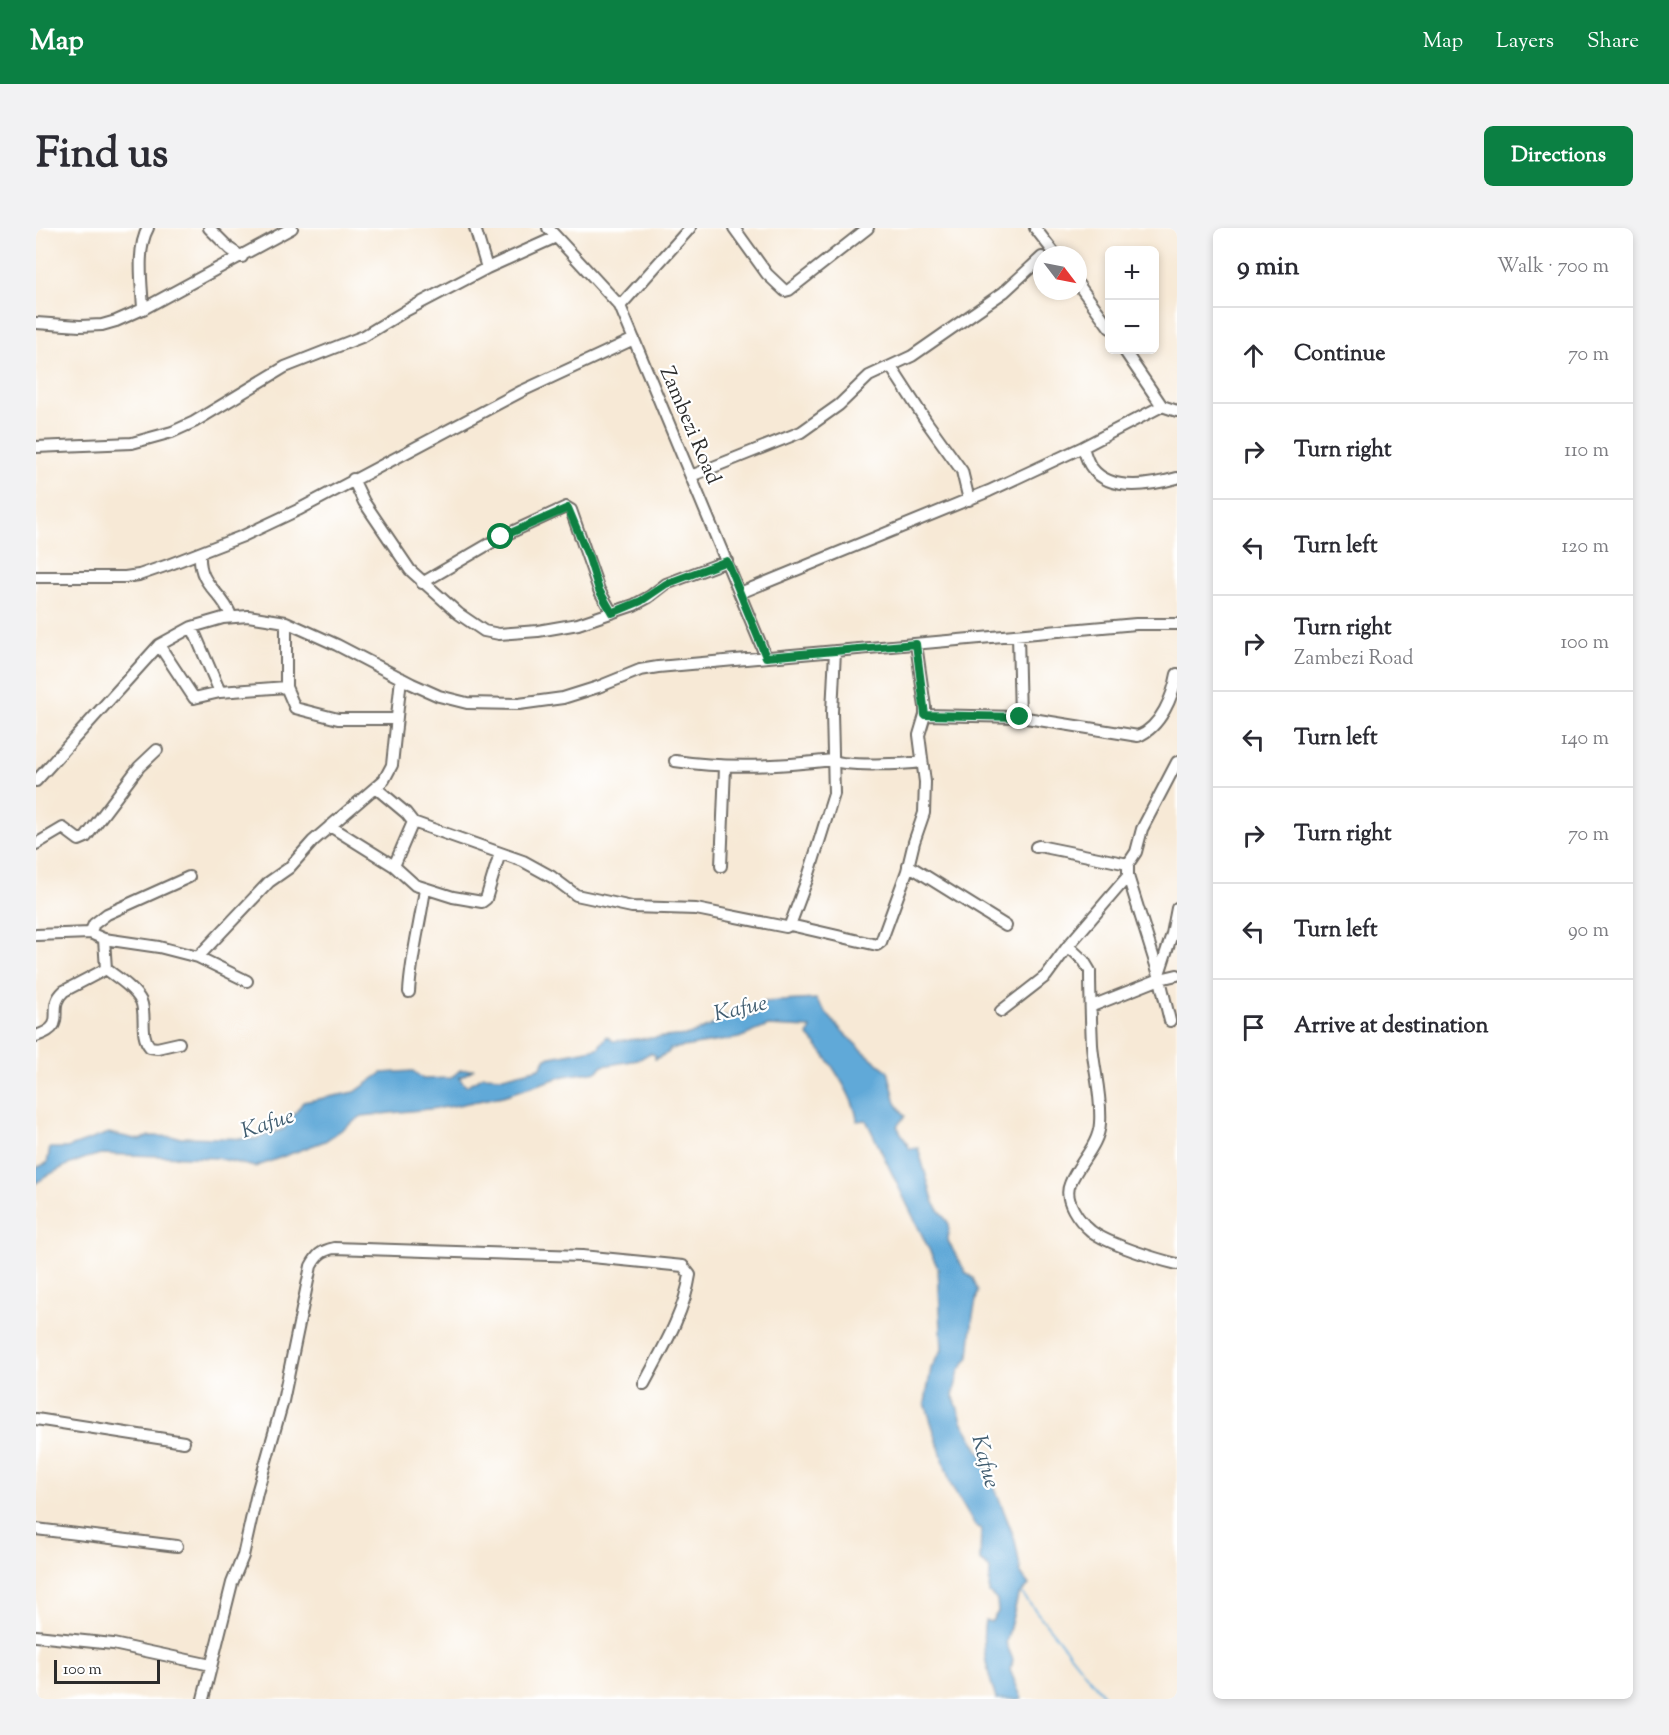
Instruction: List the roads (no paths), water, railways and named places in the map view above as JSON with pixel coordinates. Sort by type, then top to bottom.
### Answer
[{"type":"street","points":[[143,309],[141,260],[148,228]]},
{"type":"street","points":[[209,228],[230,249],[242,257]]},
{"type":"street","points":[[36,323],[80,326],[102,325],[116,321],[242,257],[292,228]]},
{"type":"street","points":[[475,228],[487,268]]},
{"type":"street","name":"Zambezi Road","points":[[548,228],[620,306],[766,657]]},
{"type":"street","points":[[620,306],[690,228]]},
{"type":"street","points":[[734,228],[767,274],[785,291],[789,291],[867,229]]},
{"type":"street","points":[[852,228],[867,229]]},
{"type":"street","points":[[1037,230],[1044,246]]},
{"type":"street","points":[[36,447],[132,444],[172,432],[194,422],[285,367],[364,336],[407,310],[487,268],[556,237]]},
{"type":"street","points":[[691,476],[768,444],[793,437],[839,405],[869,376],[891,367],[933,343],[1004,292],[1033,267]]},
{"type":"street","points":[[1087,296],[1105,321]]},
{"type":"street","points":[[36,577],[125,577],[139,575],[200,554],[298,510],[522,391],[634,339]]},
{"type":"street","points":[[1127,354],[1162,406],[1177,411]]},
{"type":"street","points":[[891,367],[962,471],[969,500]]},
{"type":"street","points":[[740,593],[969,500],[1083,447],[1162,406]]},
{"type":"street","points":[[1083,447],[1091,468],[1107,479],[1140,485],[1155,484],[1177,478]]},
{"type":"street","points":[[353,479],[364,502],[401,558],[422,583],[459,614],[484,631],[499,634],[550,630],[578,624],[641,601],[666,584],[727,561]]},
{"type":"street","points":[[422,583],[501,537],[566,507],[570,510],[599,590],[612,613]]},
{"type":"street","points":[[200,554],[199,565],[208,585],[226,604],[233,617]]},
{"type":"street","points":[[36,781],[159,645],[192,627],[233,617],[266,618],[286,622],[452,700],[481,704],[519,704],[574,695],[648,668],[1136,624],[1177,624]]},
{"type":"street","points":[[286,622],[286,687],[293,706],[299,710],[338,719],[395,719]]},
{"type":"street","points":[[192,627],[220,692]]},
{"type":"street","points":[[1018,635],[1020,717]]},
{"type":"street","points":[[376,788],[406,813],[413,822],[530,864],[576,895],[632,907],[696,909],[877,945],[880,944],[908,865],[925,805],[925,782],[919,735],[925,715],[916,644]]},
{"type":"street","points":[[159,645],[193,697],[220,692],[286,687]]},
{"type":"street","points":[[790,926],[832,801],[835,651]]},
{"type":"street","points":[[925,715],[1020,717],[1138,736],[1148,731],[1162,712],[1171,696],[1177,674]]},
{"type":"street","points":[[198,957],[259,892],[295,862],[330,826],[387,776],[392,765],[401,678]]},
{"type":"street","points":[[36,844],[63,828],[79,840],[83,839],[139,767],[157,750]]},
{"type":"street","points":[[675,761],[725,767],[778,766],[833,760],[846,764],[887,765],[922,762]]},
{"type":"street","points":[[1001,1011],[1046,976],[1128,870],[1142,830],[1177,762]]},
{"type":"street","points":[[721,866],[725,767]]},
{"type":"street","points":[[394,866],[413,822]]},
{"type":"street","points":[[330,826],[394,866],[408,880],[425,889],[484,901],[500,853]]},
{"type":"street","points":[[1036,847],[1128,870]]},
{"type":"street","points":[[908,865],[1006,926]]},
{"type":"street","points":[[1128,870],[1170,1021]]},
{"type":"street","points":[[90,933],[94,924],[107,914],[189,877]]},
{"type":"street","points":[[409,992],[410,963],[422,916],[425,889]]},
{"type":"street","points":[[1159,977],[1177,908]]},
{"type":"street","points":[[36,935],[90,933],[104,939],[159,947],[198,957],[247,981]]},
{"type":"street","points":[[104,939],[105,969]]},
{"type":"street","points":[[1068,946],[1089,967],[1092,1046],[1101,1109],[1100,1127],[1094,1143],[1071,1181],[1068,1196],[1076,1213],[1091,1231],[1105,1239],[1177,1264]]},
{"type":"street","points":[[36,1036],[49,1032],[53,1028],[58,996],[105,969]]},
{"type":"street","points":[[105,969],[121,980],[141,1002],[145,1037],[150,1047],[157,1048],[179,1043]]},
{"type":"street","points":[[1092,1006],[1159,977],[1177,975]]},
{"type":"street","points":[[202,1699],[232,1583],[243,1556],[257,1493],[283,1401],[309,1275],[317,1255],[323,1250],[334,1248],[582,1256],[683,1266],[690,1275],[688,1287],[671,1334],[644,1384]]},
{"type":"street","points":[[36,1419],[184,1442]]},
{"type":"street","points":[[36,1529],[177,1546]]},
{"type":"street","points":[[36,1636],[112,1644],[211,1665]]},
{"type":"water","points":[[816,999],[849,1038],[888,1071],[896,1103],[905,1116],[897,1126],[910,1149],[918,1148],[934,1203],[949,1224],[948,1241],[966,1273],[973,1278],[978,1291],[969,1357],[959,1371],[953,1395],[963,1423],[983,1457],[1015,1540],[1021,1574],[1029,1585],[1018,1596],[1006,1643],[1013,1660],[1010,1670],[1022,1699],[996,1699],[983,1640],[985,1620],[991,1622],[998,1612],[997,1600],[989,1593],[990,1569],[980,1560],[981,1529],[975,1526],[951,1485],[925,1403],[931,1368],[942,1350],[938,1268],[866,1120],[857,1121],[846,1088],[823,1053],[808,1036],[811,1028],[768,1026],[739,1038],[670,1049],[668,1053],[655,1059],[655,1055],[650,1053],[638,1060],[602,1066],[598,1071],[564,1076],[503,1096],[448,1107],[362,1116],[325,1141],[255,1167],[217,1158],[101,1154],[67,1166],[36,1183],[36,1168],[47,1163],[50,1148],[67,1148],[109,1133],[140,1140],[149,1136],[255,1139],[284,1129],[303,1102],[355,1092],[382,1073],[413,1071],[423,1079],[451,1078],[460,1070],[474,1069],[459,1078],[466,1086],[483,1076],[503,1077],[540,1068],[546,1058],[598,1048],[607,1036],[613,1041],[689,1035],[721,1021],[721,1017],[753,1016],[763,1009],[764,1002]]},
{"type":"waterway","points":[[1020,1591],[1106,1699]]},
{"type":"water label","name":"Kafue","points":[[740,1007]]},
{"type":"water label","name":"Kafue","points":[[267,1122]]},
{"type":"water label","name":"Kafue","points":[[987,1461]]}]
